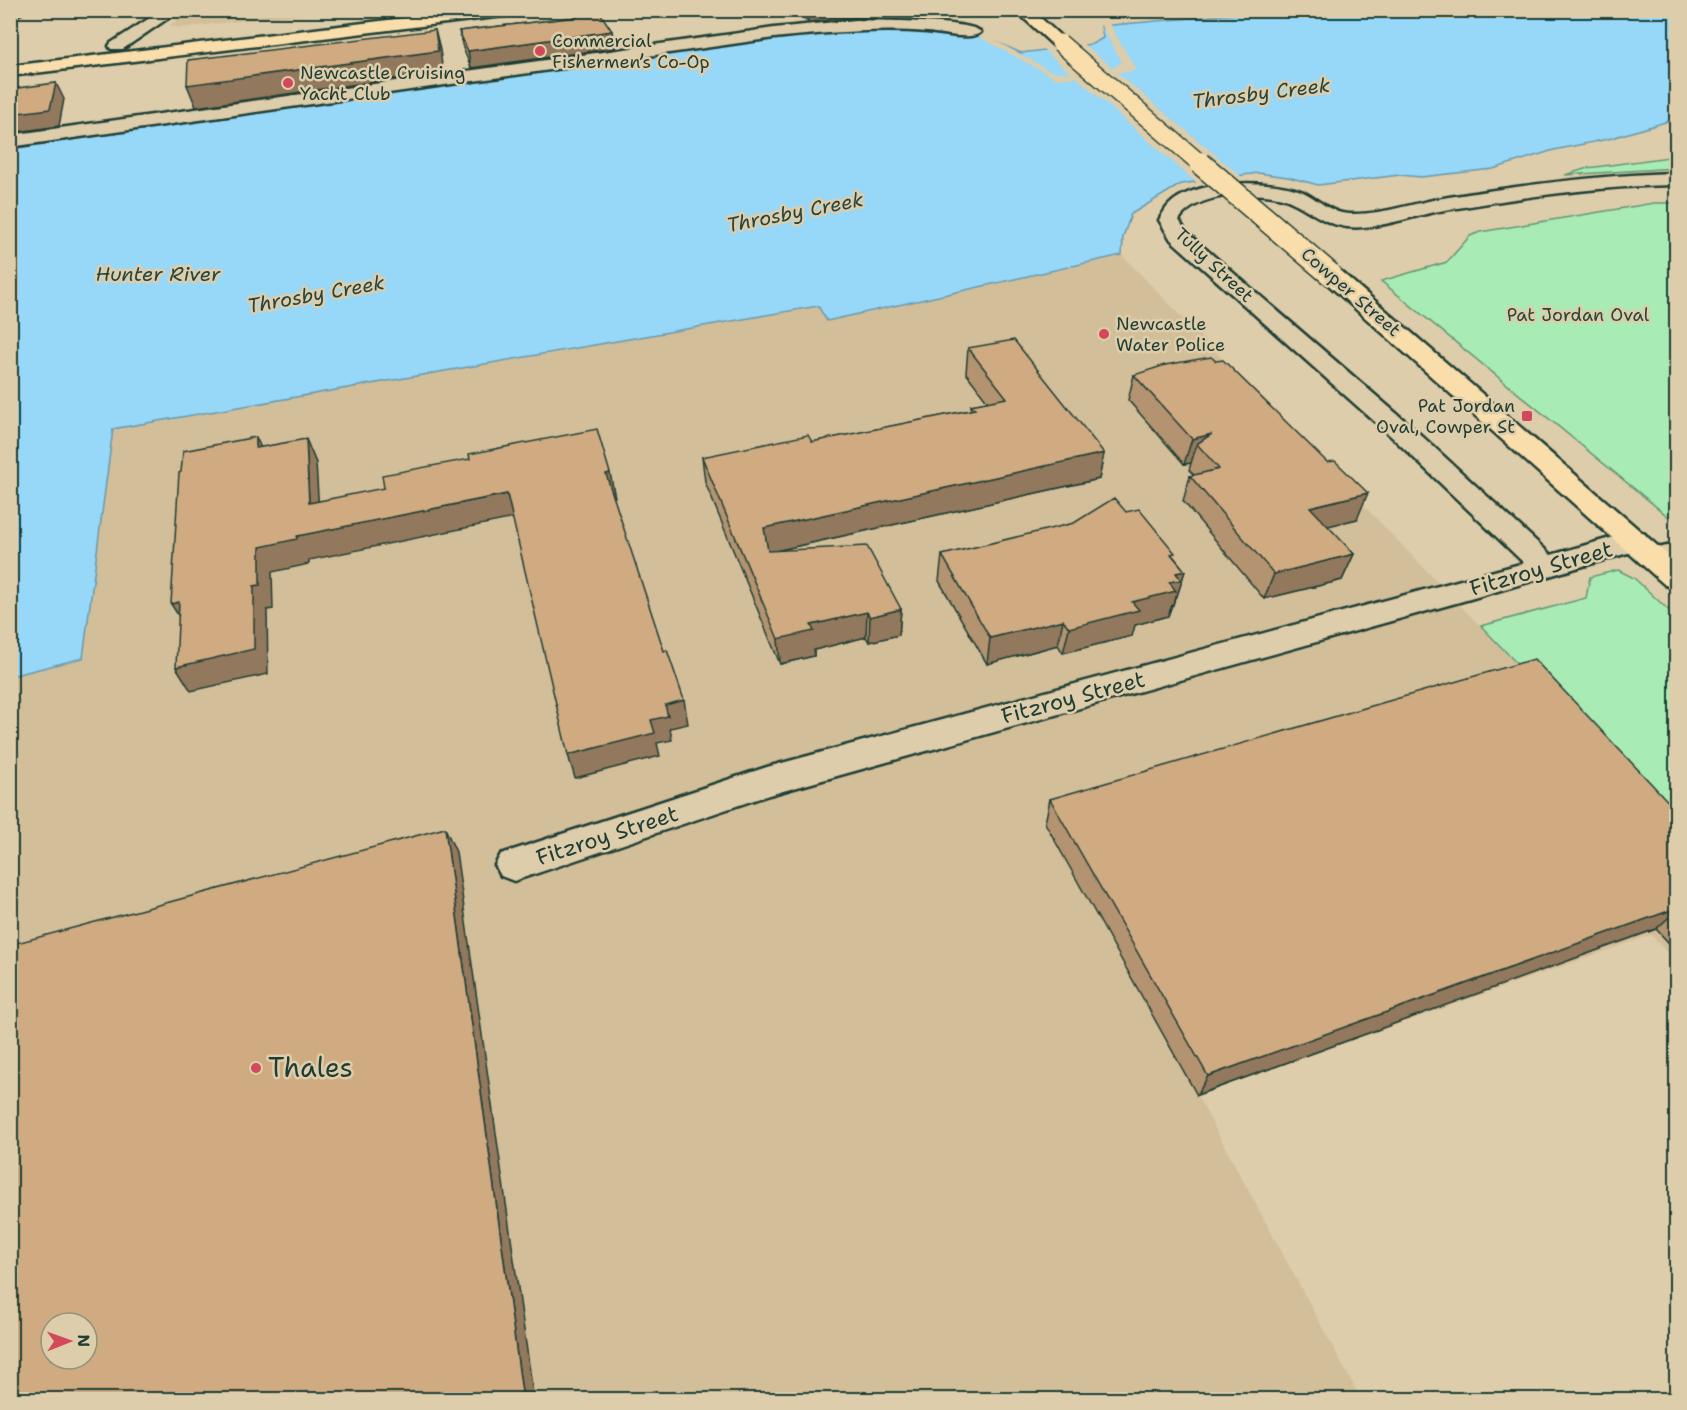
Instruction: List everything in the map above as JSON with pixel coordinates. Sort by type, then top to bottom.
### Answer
[{"type":"main road","points":[[10,71],[512,10]]},
{"type":"main road","name":"Cowper Street","points":[[1022,10],[1655,551],[1677,578]]},
{"type":"main road","points":[[10,59],[408,11]]},
{"type":"street","points":[[117,46],[173,10]]},
{"type":"street","points":[[10,141],[774,33],[856,25],[938,28],[973,32]]},
{"type":"street","name":"Tully Street","points":[[1546,567],[1402,432],[1178,236],[1169,220],[1172,210],[1182,202],[1198,197],[1255,188],[1289,194],[1338,219],[1370,219],[1411,209],[1544,189],[1641,179],[1677,178]]},
{"type":"street","name":"Fitzroy Street","points":[[514,865],[767,781],[1546,567],[1655,551]]},
{"type":"shaded area","points":[[192,10],[330,11],[180,28],[170,25]]},
{"type":"shaded area","points":[[1122,255],[1676,829],[1676,963],[1651,935],[1197,1095],[1361,1399],[11,1399],[10,676],[83,658],[113,430],[818,306],[828,320]]},
{"type":"green space","points":[[1676,156],[1676,168],[1565,175],[1588,168]]},
{"type":"green space","name":"Pat Jordan Oval","points":[[1654,203],[1676,203],[1676,523],[1381,281],[1447,262],[1470,236],[1480,232]]},
{"type":"green space","points":[[1618,570],[1634,578],[1676,617],[1676,817],[1667,820],[1481,626],[1586,598],[1590,577]]},
{"type":"water","name":"Hunter River","points":[[1270,11],[1676,11],[1676,119],[1608,139],[1554,150],[1493,169],[1421,177],[1400,175],[1318,185],[1288,177],[1258,173],[1181,184],[1131,214],[1123,237],[1122,255],[827,321],[818,306],[113,429],[83,658],[11,676],[10,149],[418,87],[803,34],[881,31],[978,34],[1021,53],[1092,44],[1103,38],[1101,26]]},
{"type":"pier","points":[[1109,23],[1136,70],[1117,73],[1243,178],[1198,184],[1076,77],[1057,79],[972,33],[982,33],[1050,71],[1070,73],[1043,49],[1081,42],[1113,68],[1122,62],[1100,24]]},
{"type":"building","points":[[577,10],[598,10],[612,31],[468,51],[459,31],[577,17]]},
{"type":"building","points":[[435,30],[438,51],[187,85],[188,60]]},
{"type":"building","points":[[56,83],[50,109],[10,114],[10,89]]},
{"type":"building","points":[[1014,340],[1104,453],[764,528],[768,551],[867,546],[901,609],[870,617],[867,612],[811,625],[814,631],[778,639],[702,457],[808,435],[812,442],[975,409],[971,405],[1007,398],[968,348]]},
{"type":"building","points":[[1211,357],[1216,361],[1223,360],[1327,462],[1335,461],[1368,493],[1310,507],[1354,554],[1274,574],[1190,476],[1219,469],[1197,444],[1212,434],[1192,439],[1134,375],[1165,365]]},
{"type":"building","points":[[597,429],[610,473],[606,474],[664,651],[667,650],[684,700],[665,705],[668,716],[651,720],[655,733],[568,755],[507,494],[297,536],[297,539],[260,547],[260,585],[254,586],[254,649],[176,667],[179,602],[171,604],[179,473],[183,451],[256,437],[256,448],[306,439],[309,503],[384,488],[382,475],[470,459],[469,454]]},
{"type":"building","points":[[1114,498],[1126,512],[1139,509],[1175,553],[1171,554],[1185,571],[1176,573],[1181,580],[1169,582],[1176,591],[1132,602],[1139,610],[1069,628],[1063,620],[990,638],[942,555],[1074,523]]},
{"type":"building","points":[[1534,659],[1677,811],[1677,908],[1208,1076],[1050,799]]},
{"type":"building","name":"Thales","points":[[445,828],[523,1400],[10,1400],[10,962],[13,944]]},
{"type":"place","name":"Commercial Fishermen’s Co-Op","points":[[540,51]]},
{"type":"place","name":"Newcastle Cruising Yacht Club","points":[[288,83]]},
{"type":"place","name":"Newcastle Water Police","points":[[1104,334]]},
{"type":"place","name":"Pat Jordan Oval, Cowper St","points":[[1527,416]]},
{"type":"place","name":"Thales","points":[[256,1068]]},
{"type":"water label","name":"Throsby Creek","points":[[1261,93]]},
{"type":"water label","name":"Throsby Creek","points":[[795,212]]},
{"type":"water label","name":"Throsby Creek","points":[[316,294]]}]
